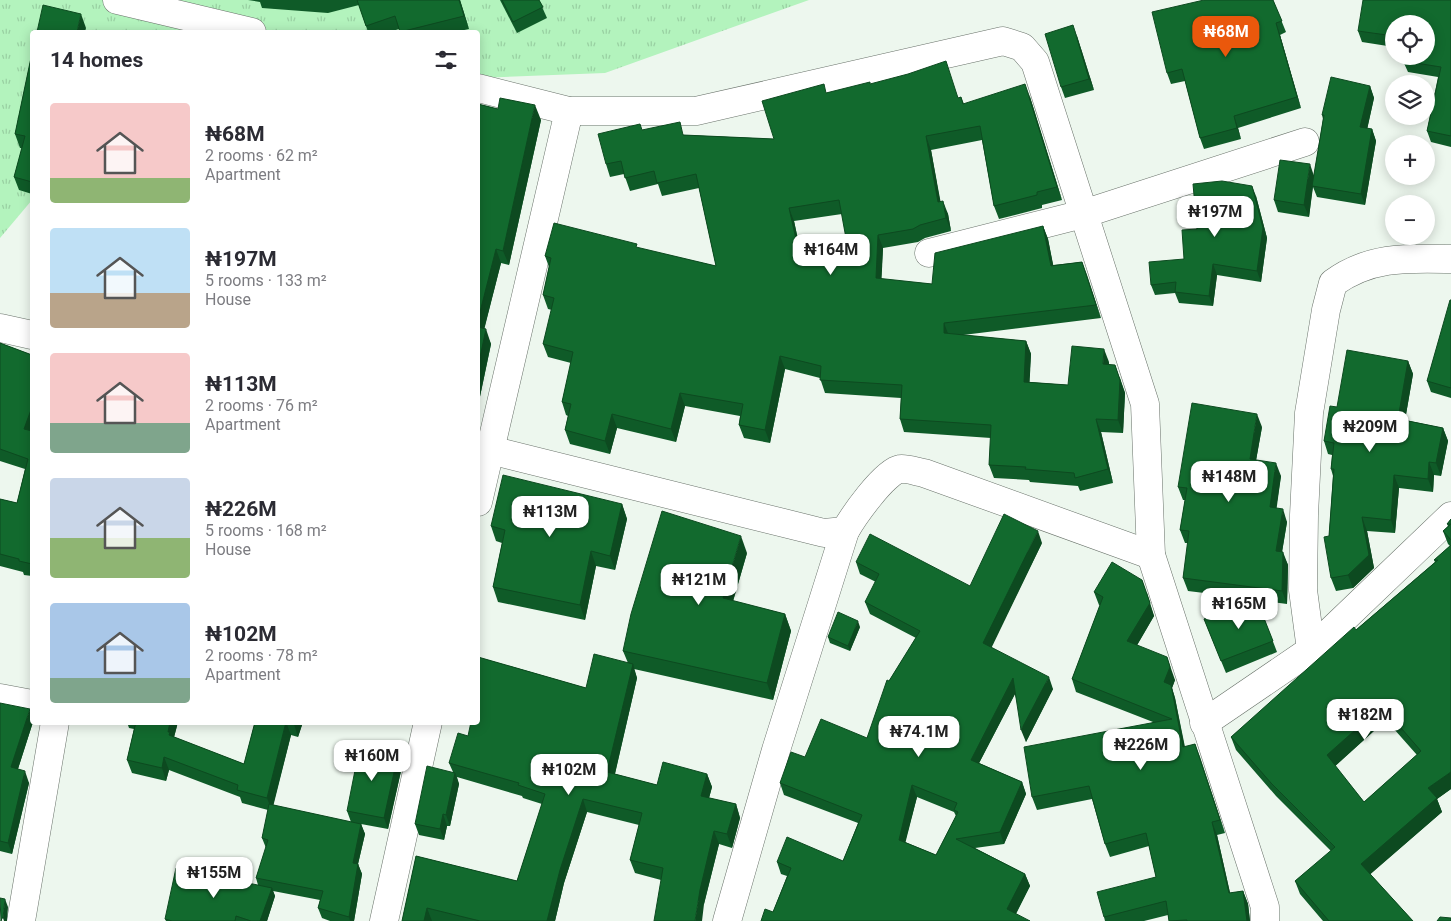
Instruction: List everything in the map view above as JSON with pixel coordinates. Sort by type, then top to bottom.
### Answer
[{"type":"street","points":[[117,0],[244,30]]},
{"type":"street","points":[[480,89],[569,111],[696,111],[1003,41],[1022,47],[1035,62],[1145,404],[1151,556],[1265,907],[1266,921]]},
{"type":"street","points":[[480,480],[483,448],[569,111]]},
{"type":"street","points":[[930,253],[1083,214],[1305,142]]},
{"type":"street","points":[[1311,650],[1303,590],[1304,515],[1309,413],[1326,310],[1333,283],[1347,273],[1383,261],[1404,258],[1451,259]]},
{"type":"street","points":[[0,328],[30,335]]},
{"type":"street","points":[[483,448],[824,533],[844,531]]},
{"type":"street","points":[[727,921],[779,741],[844,531],[855,512],[885,477],[900,469],[924,473],[1151,556]]},
{"type":"street","points":[[1204,723],[1311,650],[1451,516]]},
{"type":"street","points":[[0,698],[30,704]]},
{"type":"street","points":[[21,921],[54,725]]},
{"type":"street","points":[[384,921],[427,725]]},
{"type":"green space","points":[[0,0],[809,0],[605,73],[480,78],[480,30],[30,30],[30,202],[0,238]]},
{"type":"building","points":[[357,0],[459,0],[464,16],[408,30],[399,30],[395,16],[366,26]]},
{"type":"building","points":[[502,0],[539,0],[543,7],[513,22]]},
{"type":"building","points":[[1204,0],[1273,0],[1282,21],[1276,23],[1297,97],[1234,116],[1237,128],[1200,138],[1182,69],[1167,73],[1152,12]]},
{"type":"building","points":[[1363,0],[1451,0],[1451,136],[1427,131],[1428,125],[1435,125],[1435,94],[1441,67],[1428,65],[1435,65],[1435,15],[1385,15],[1385,35],[1358,31]]},
{"type":"building","points":[[43,5],[81,14],[77,30],[37,30]]},
{"type":"building","points":[[1073,25],[1089,79],[1061,87],[1045,34]]},
{"type":"building","points":[[946,61],[958,98],[961,97],[963,104],[1025,84],[1057,187],[1037,192],[1037,195],[994,206],[980,126],[926,136],[938,202],[943,201],[946,218],[920,225],[913,229],[878,235],[876,278],[932,284],[935,253],[1043,226],[1051,266],[1082,262],[1096,305],[944,323],[944,333],[1026,341],[1024,382],[1068,385],[1072,346],[1104,349],[1103,364],[1115,365],[1120,380],[1118,420],[1096,419],[1108,469],[1075,478],[1074,473],[989,465],[991,425],[900,419],[902,385],[820,380],[821,366],[780,356],[765,430],[739,425],[743,404],[680,393],[671,429],[612,414],[605,441],[565,430],[571,404],[562,402],[573,352],[543,344],[554,298],[543,295],[551,258],[545,256],[554,223],[637,244],[636,247],[716,266],[696,174],[657,183],[654,171],[625,178],[621,161],[606,164],[598,134],[640,124],[642,130],[680,122],[683,135],[774,139],[762,101],[824,84],[826,93],[908,74]],"holes":[[[839,200],[850,260],[800,257],[789,208]]]},
{"type":"building","points":[[30,63],[30,181],[14,177],[25,136],[15,134]]},
{"type":"building","points":[[1331,77],[1370,86],[1360,127],[1372,129],[1361,194],[1312,186],[1324,115],[1322,115]]},
{"type":"building","points":[[500,98],[535,105],[503,251],[496,249],[480,312],[480,104],[498,109]]},
{"type":"building","points":[[1280,160],[1310,164],[1304,205],[1274,200]]},
{"type":"building","points":[[1222,181],[1252,186],[1263,228],[1257,271],[1213,264],[1209,296],[1175,292],[1176,282],[1151,285],[1149,262],[1184,259],[1182,230],[1197,229],[1193,184]]},
{"type":"building","points":[[1451,300],[1451,388],[1427,381]]},
{"type":"building","points":[[480,328],[486,329],[480,358]]},
{"type":"building","points":[[0,343],[30,354],[30,412],[24,429],[30,430],[30,564],[0,554],[0,499],[17,503],[28,459],[0,449]]},
{"type":"building","points":[[1347,350],[1408,361],[1398,419],[1443,428],[1436,463],[1429,462],[1428,479],[1394,475],[1391,520],[1362,517],[1369,555],[1348,575],[1331,578],[1324,537],[1329,536],[1334,469],[1331,469],[1334,443],[1324,441],[1330,406],[1337,407]]},
{"type":"building","points":[[1192,403],[1257,414],[1250,459],[1276,463],[1270,507],[1283,509],[1276,551],[1283,552],[1282,591],[1183,578],[1189,531],[1180,530],[1187,488],[1178,487]]},
{"type":"building","points":[[503,475],[622,504],[610,556],[591,551],[580,605],[493,587],[505,530],[491,526]]},
{"type":"building","points":[[662,511],[741,536],[723,598],[785,614],[767,683],[623,651],[631,614]]},
{"type":"building","points":[[1004,514],[1038,531],[983,643],[1049,677],[1021,730],[1013,678],[971,760],[1022,782],[1000,832],[956,839],[1025,874],[1007,909],[1030,921],[761,921],[765,909],[773,912],[791,868],[777,862],[787,837],[843,861],[862,815],[780,783],[791,752],[805,757],[821,719],[867,738],[887,680],[889,681],[920,631],[865,602],[879,574],[856,562],[870,534],[970,586]],"holes":[[[912,785],[957,803],[954,810],[958,812],[936,855],[899,840]]]},
{"type":"building","points":[[1451,524],[1451,540],[1443,531]]},
{"type":"building","points":[[1451,545],[1451,772],[1428,788],[1437,798],[1361,864],[1413,921],[1329,921],[1295,881],[1335,847],[1271,783],[1231,737],[1354,627],[1356,630],[1438,560],[1434,560]],"holes":[[[1382,706],[1421,751],[1364,802],[1327,755]]]},
{"type":"building","points":[[1112,562],[1142,580],[1150,603],[1127,641],[1167,657],[1170,667],[1164,682],[1171,685],[1183,747],[1195,744],[1220,820],[1212,822],[1229,893],[1243,891],[1247,921],[1169,921],[1166,901],[1104,917],[1097,892],[1156,877],[1146,833],[1105,844],[1089,786],[1032,797],[1024,747],[1172,719],[1072,679],[1103,597],[1094,592]]},
{"type":"building","points":[[1256,598],[1273,641],[1221,661],[1204,619]]},
{"type":"building","points":[[838,612],[858,621],[848,646],[828,637]]},
{"type":"building","points":[[594,654],[633,664],[607,772],[657,785],[663,762],[707,774],[701,796],[736,804],[727,834],[714,831],[700,890],[695,921],[654,921],[663,868],[630,860],[642,813],[583,799],[560,870],[547,921],[480,921],[427,908],[424,921],[402,921],[416,856],[517,881],[545,794],[518,785],[519,783],[449,763],[458,733],[468,736],[470,725],[480,725],[480,658],[586,688]]},
{"type":"building","points":[[0,703],[30,709],[11,767],[25,771],[8,843],[0,841]]},
{"type":"building","points":[[135,725],[169,725],[169,735],[244,764],[254,725],[285,725],[267,798],[237,790],[238,785],[164,757],[162,768],[127,760]]},
{"type":"building","points":[[360,745],[395,752],[394,758],[397,759],[384,818],[347,811]]},
{"type":"building","points":[[427,766],[455,773],[446,815],[443,814],[440,829],[415,824]]},
{"type":"building","points":[[269,804],[361,824],[353,863],[358,864],[349,917],[318,908],[323,891],[256,878],[268,840],[262,838]]},
{"type":"building","points":[[176,868],[272,888],[260,921],[251,921],[236,916],[235,921],[172,921],[165,919]]},
{"type":"building","points":[[0,898],[5,899],[1,921]]},
{"type":"building","points":[[1440,917],[1451,918],[1451,921],[1437,921]]}]
